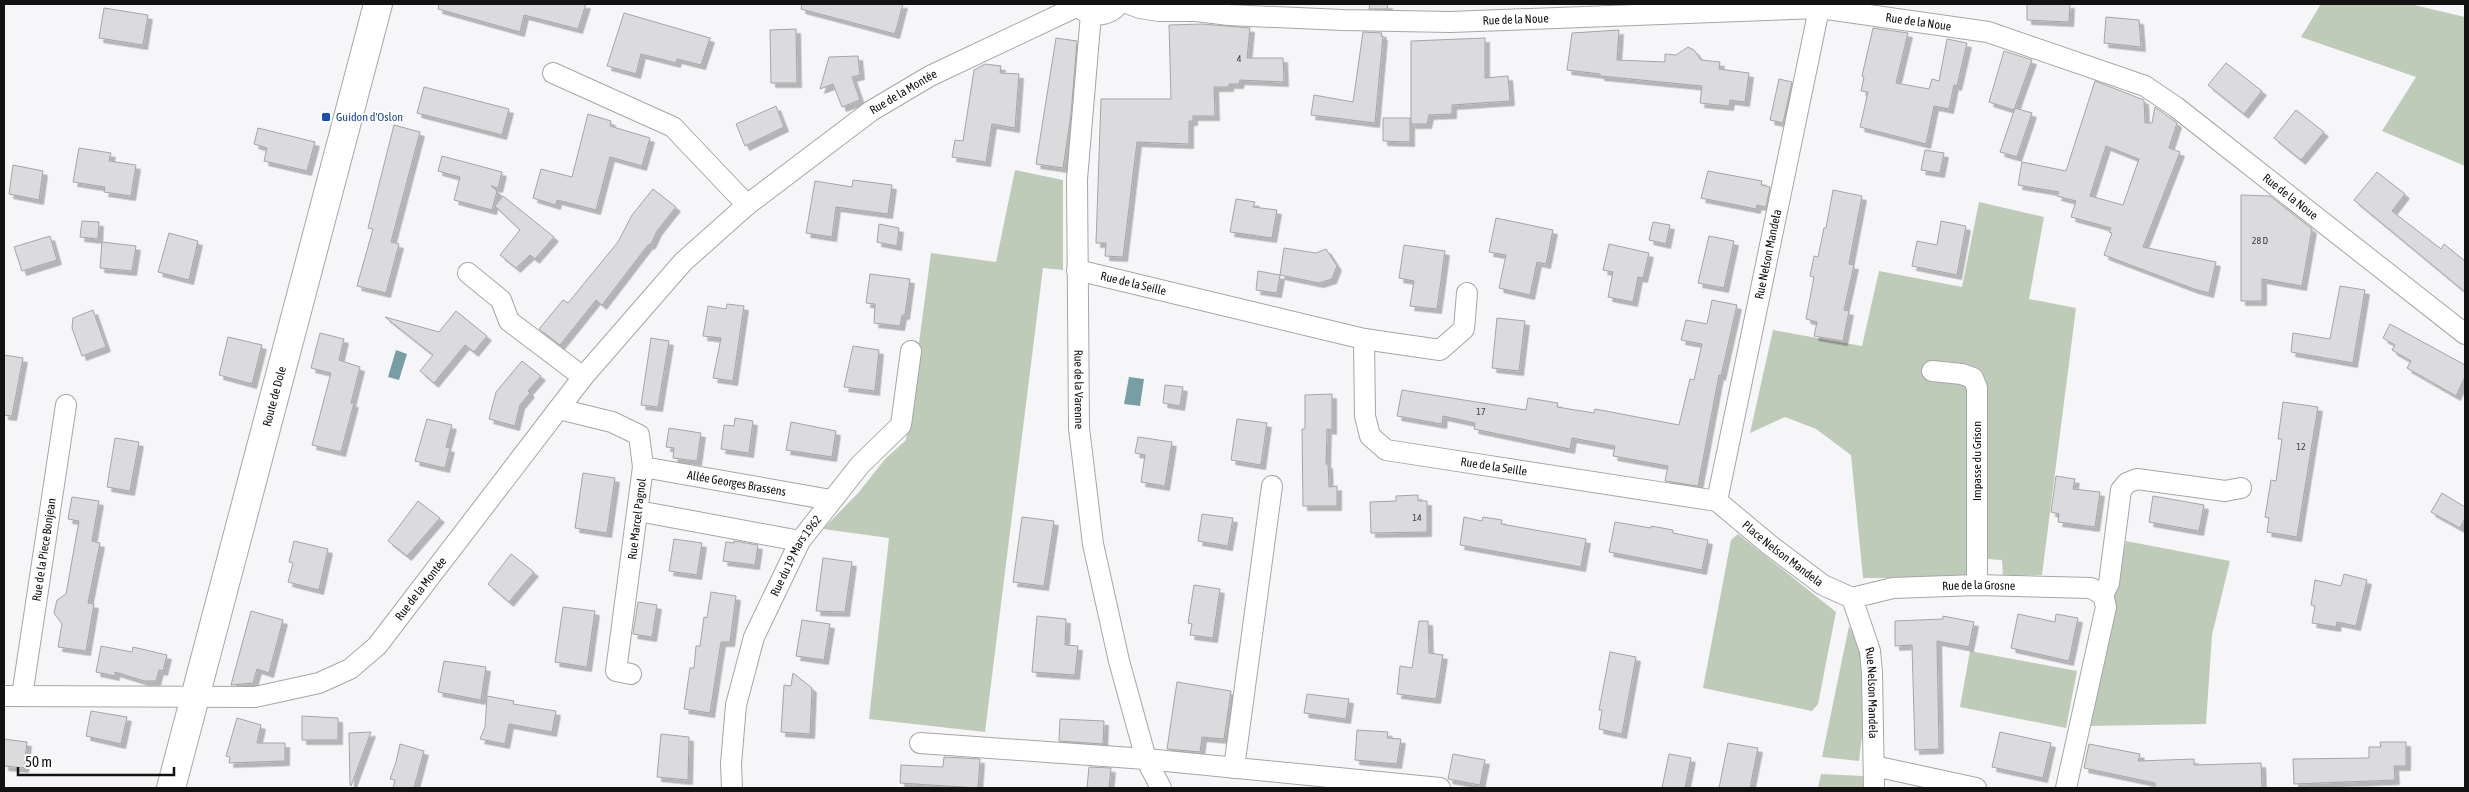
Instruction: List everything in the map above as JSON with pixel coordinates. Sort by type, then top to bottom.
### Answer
[{"type":"main road","name":"Route de Dole","points":[[171,788],[378,4]]},
{"type":"street","name":"Rue de la Montée","points":[[195,696],[255,697],[318,683],[350,669],[377,646],[583,377],[683,262],[747,205],[871,111],[930,76],[1082,8],[1106,14],[1119,4]]},
{"type":"street","name":"Rue de la Noue","points":[[1130,4],[1140,8],[1159,11],[1197,11],[1229,15],[1450,22],[1820,6],[1988,32],[2145,86],[2176,107],[2465,334]]},
{"type":"street","name":"Rue Nelson Mandela","points":[[1717,500],[1820,6]]},
{"type":"street","name":"Rue de la Varenne","points":[[1082,8],[1077,180],[1079,428],[1093,544],[1119,661],[1146,759],[1161,788]]},
{"type":"street","points":[[553,73],[673,127],[747,205]]},
{"type":"street","name":"Rue de la Seille","points":[[1077,270],[1364,339],[1440,350],[1464,328],[1467,292]]},
{"type":"street","points":[[468,273],[501,300],[510,321],[583,377]]},
{"type":"street","name":"Rue de la Seille","points":[[1364,339],[1365,416],[1370,436],[1386,450],[1717,500]]},
{"type":"street","name":"Rue du 19 Mars 1962","points":[[732,788],[731,764],[736,704],[754,637],[800,541],[860,465],[901,425],[911,351]]},
{"type":"street","name":"Impasse du Grison","points":[[1932,371],[1962,374],[1972,378],[1977,388],[1978,585]]},
{"type":"street","name":"Rue de la Piece Bonjean","points":[[66,405],[13,696],[195,696]]},
{"type":"street","name":"Rue Marcel Pagnol","points":[[559,408],[612,422],[639,435],[644,467],[616,671],[632,674]]},
{"type":"street","name":"Allée Georges Brassens","points":[[644,467],[831,500]]},
{"type":"street","points":[[2066,788],[2106,608],[2103,595],[2109,583],[2121,490],[2127,483],[2137,479],[2225,491],[2242,488]]},
{"type":"street","points":[[1234,768],[1272,486]]},
{"type":"street","name":"Place Nelson Mandela","points":[[1717,500],[1771,546],[1822,584],[1852,598]]},
{"type":"street","points":[[638,511],[800,541]]},
{"type":"street","name":"Rue de la Grosne","points":[[1852,598],[1893,588],[1978,585],[2091,588],[2103,595]]},
{"type":"street","name":"Rue Nelson Mandela","points":[[1852,598],[1870,651],[1874,788]]},
{"type":"street","points":[[920,743],[1146,759],[1440,788]]},
{"type":"street","points":[[1874,766],[1976,788]]},
{"type":"green space","points":[[2321,4],[2410,4],[2465,17],[2465,166],[2382,131],[2416,77],[2301,37]]},
{"type":"green space","points":[[1015,170],[1063,180],[1063,270],[1043,268],[985,732],[869,719],[889,538],[823,529],[859,492],[885,459],[906,440],[931,253],[996,262]]},
{"type":"green space","points":[[1979,202],[2044,217],[2029,299],[2076,308],[2042,575],[2003,576],[2002,560],[1988,559],[1983,388],[1963,382],[1969,392],[1966,578],[1863,578],[1851,455],[1816,429],[1785,417],[1750,433],[1773,330],[1862,346],[1879,271],[1962,287]]},
{"type":"green space","points":[[1738,534],[1836,612],[1818,704],[1812,711],[1703,688],[1731,540]]},
{"type":"green space","points":[[2126,541],[2230,561],[2212,635],[2206,724],[2088,726]]},
{"type":"green space","points":[[1849,626],[1857,641],[1865,674],[1865,709],[1859,761],[1822,757]]},
{"type":"green space","points":[[1970,651],[2077,671],[2066,728],[1960,707]]},
{"type":"green space","points":[[1821,774],[1863,776],[1863,788],[1818,788]]},
{"type":"water","points":[[396,350],[407,354],[399,380],[388,377]]},
{"type":"water","points":[[1129,377],[1144,379],[1140,406],[1124,404]]},
{"type":"building","points":[[439,4],[586,4],[578,29],[524,15],[520,32],[438,9]]},
{"type":"building","points":[[802,4],[903,4],[895,34],[801,9]]},
{"type":"building","points":[[1370,4],[1388,4],[1387,9],[1369,9]]},
{"type":"building","points":[[2027,4],[2070,4],[2069,22],[2027,20]]},
{"type":"building","points":[[104,8],[148,15],[143,45],[99,38]]},
{"type":"building","points":[[624,13],[710,38],[701,65],[677,59],[676,63],[641,54],[636,74],[607,66]]},
{"type":"building","points":[[2106,17],[2139,20],[2141,47],[2104,43]]},
{"type":"building","points":[[1202,24],[1250,28],[1247,58],[1283,58],[1284,82],[1240,80],[1239,84],[1229,84],[1229,87],[1214,87],[1215,116],[1193,116],[1193,121],[1189,121],[1189,144],[1137,142],[1123,257],[1105,256],[1106,243],[1096,243],[1101,99],[1171,99],[1169,25]]},
{"type":"building","points":[[1873,28],[1908,33],[1896,83],[1929,89],[1932,79],[1939,81],[1947,39],[1967,43],[1957,86],[1954,85],[1949,109],[1934,106],[1926,144],[1860,127],[1868,92],[1861,91],[1864,77],[1862,76]]},
{"type":"building","points":[[796,29],[797,83],[771,83],[770,30]]},
{"type":"building","points":[[1619,30],[1617,60],[1665,62],[1665,54],[1676,55],[1688,47],[1694,50],[1701,60],[1720,62],[1719,69],[1749,73],[1745,102],[1730,100],[1729,106],[1700,103],[1702,86],[1600,76],[1600,74],[1567,70],[1572,33]]},
{"type":"building","points":[[1363,32],[1382,33],[1381,36],[1383,36],[1375,123],[1311,115],[1314,95],[1353,102]]},
{"type":"building","points":[[1056,38],[1077,41],[1071,114],[1063,168],[1036,164]]},
{"type":"building","points":[[1485,38],[1485,78],[1508,76],[1510,101],[1452,105],[1452,114],[1429,115],[1427,124],[1411,124],[1411,41]]},
{"type":"building","points":[[2004,51],[2032,60],[2014,110],[1989,102]]},
{"type":"building","points":[[858,56],[860,75],[852,77],[860,100],[842,107],[833,84],[820,89],[829,57]]},
{"type":"building","points":[[2226,63],[2262,91],[2244,114],[2208,85]]},
{"type":"building","points":[[985,64],[1001,66],[1000,73],[1019,74],[1015,128],[992,124],[986,162],[952,157],[955,140],[963,141],[974,70]]},
{"type":"building","points":[[1779,79],[1792,82],[1783,123],[1770,120]]},
{"type":"building","points":[[2095,81],[2144,100],[2145,123],[2152,123],[2155,107],[2177,123],[2169,148],[2180,152],[2143,247],[2216,262],[2209,293],[2104,255],[2112,233],[2109,232],[2111,228],[2071,217],[2076,201],[2057,196],[2059,192],[2018,185],[2022,162],[2066,171]],"holes":[[[2106,146],[2139,159],[2123,205],[2090,196]]]},
{"type":"building","points":[[424,87],[509,109],[502,135],[417,113]]},
{"type":"building","points":[[776,106],[784,127],[745,146],[736,124]]},
{"type":"building","points":[[2015,108],[2032,113],[2017,157],[2000,152]]},
{"type":"building","points":[[2296,110],[2324,132],[2301,160],[2274,138]]},
{"type":"building","points":[[588,114],[611,121],[610,126],[650,138],[642,166],[610,157],[596,210],[557,200],[556,205],[533,198],[541,169],[572,177]]},
{"type":"building","points":[[1383,118],[1410,118],[1410,142],[1383,141]]},
{"type":"building","points":[[394,125],[420,132],[391,242],[399,244],[386,293],[357,286],[373,229],[368,228]]},
{"type":"building","points":[[258,128],[315,142],[307,171],[264,161],[267,148],[254,144]]},
{"type":"building","points":[[79,148],[111,153],[109,161],[136,165],[131,196],[104,192],[105,187],[73,182]]},
{"type":"building","points":[[1925,150],[1944,153],[1940,173],[1921,170]]},
{"type":"building","points":[[442,156],[502,172],[498,188],[491,186],[497,191],[492,210],[454,200],[460,177],[438,171]]},
{"type":"building","points":[[13,165],[43,171],[39,200],[9,194]]},
{"type":"building","points":[[1708,171],[1762,181],[1761,185],[1770,187],[1766,207],[1757,205],[1756,209],[1701,198]]},
{"type":"building","points":[[2377,172],[2405,194],[2392,211],[2441,249],[2444,244],[2465,261],[2465,292],[2354,200]]},
{"type":"building","points":[[853,180],[892,185],[888,214],[836,207],[832,237],[806,233],[815,181],[852,187]]},
{"type":"building","points":[[653,189],[676,207],[657,231],[651,244],[648,245],[602,305],[596,300],[560,345],[539,329],[563,300],[568,303],[618,242],[632,215]]},
{"type":"building","points":[[1833,190],[1862,196],[1849,264],[1854,265],[1844,310],[1849,311],[1843,341],[1814,336],[1817,322],[1806,319],[1814,277],[1810,276],[1814,256],[1818,257]]},
{"type":"building","points":[[2241,195],[2270,196],[2312,229],[2302,286],[2262,279],[2262,301],[2241,301]]},
{"type":"building","points":[[503,196],[554,237],[535,259],[530,255],[516,268],[500,255],[520,230],[495,206]]},
{"type":"building","points":[[1236,199],[1255,202],[1253,207],[1277,210],[1272,238],[1230,232]]},
{"type":"building","points":[[1496,218],[1553,230],[1546,264],[1537,262],[1530,295],[1499,288],[1506,255],[1489,252]]},
{"type":"building","points":[[82,221],[99,222],[98,239],[80,237]]},
{"type":"building","points":[[1941,221],[1966,226],[1957,275],[1912,266],[1917,241],[1937,245]]},
{"type":"building","points":[[1653,222],[1670,225],[1666,244],[1649,240]]},
{"type":"building","points":[[879,224],[899,228],[897,246],[877,242]]},
{"type":"building","points":[[169,233],[198,241],[189,280],[158,272]]},
{"type":"building","points":[[50,236],[57,260],[22,271],[14,247]]},
{"type":"building","points":[[1709,236],[1734,241],[1724,288],[1698,283]]},
{"type":"building","points":[[102,242],[136,246],[132,271],[100,268]]},
{"type":"building","points":[[1609,244],[1649,253],[1643,278],[1638,277],[1633,302],[1608,297],[1613,272],[1603,270]]},
{"type":"building","points":[[1404,245],[1445,251],[1437,309],[1410,306],[1414,281],[1399,278]]},
{"type":"building","points":[[1284,248],[1316,253],[1326,249],[1337,266],[1332,279],[1319,283],[1280,275]]},
{"type":"building","points":[[1258,271],[1280,275],[1277,293],[1256,290]]},
{"type":"building","points":[[870,274],[910,279],[905,315],[902,315],[900,326],[874,323],[875,304],[866,303]]},
{"type":"building","points":[[2340,286],[2365,290],[2353,363],[2291,352],[2293,333],[2330,339]]},
{"type":"building","points":[[1712,300],[1737,305],[1721,376],[1719,375],[1698,486],[1665,481],[1668,466],[1613,456],[1615,446],[1572,438],[1570,449],[1474,429],[1475,423],[1443,416],[1442,424],[1397,416],[1402,390],[1526,410],[1528,398],[1558,403],[1557,407],[1594,413],[1595,409],[1679,425],[1690,379],[1694,380],[1702,344],[1681,340],[1686,320],[1707,324]]},
{"type":"building","points":[[727,304],[744,306],[733,381],[713,378],[721,338],[703,336],[708,306],[726,309]]},
{"type":"building","points":[[93,310],[106,347],[82,356],[72,328],[73,318]]},
{"type":"building","points":[[456,311],[487,336],[474,352],[465,345],[434,383],[420,371],[433,355],[385,317],[439,332]]},
{"type":"building","points":[[1497,318],[1525,321],[1519,371],[1492,368]]},
{"type":"building","points":[[2390,324],[2465,365],[2465,377],[2456,396],[2407,368],[2411,361],[2392,350],[2395,345],[2383,338]]},
{"type":"building","points":[[320,333],[344,339],[339,360],[360,367],[351,403],[354,403],[341,452],[312,445],[331,373],[311,368]]},
{"type":"building","points":[[228,337],[262,345],[252,384],[219,375]]},
{"type":"building","points":[[651,338],[669,341],[658,407],[641,405]]},
{"type":"building","points":[[853,346],[879,350],[875,391],[844,387]]},
{"type":"building","points":[[4,355],[23,358],[12,416],[4,415]]},
{"type":"building","points":[[522,361],[541,376],[528,391],[530,393],[520,405],[515,426],[489,419],[496,392]]},
{"type":"building","points":[[1165,385],[1183,387],[1180,406],[1163,403]]},
{"type":"building","points":[[1332,394],[1332,430],[1327,429],[1326,464],[1328,464],[1329,487],[1337,486],[1337,506],[1303,506],[1302,429],[1305,429],[1305,395]]},
{"type":"building","points":[[2283,402],[2318,407],[2297,537],[2267,532],[2269,518],[2265,517],[2271,480],[2276,481],[2282,439],[2278,439]]},
{"type":"building","points":[[735,418],[753,421],[749,453],[721,449],[724,425],[734,426]]},
{"type":"building","points":[[427,419],[452,425],[446,447],[450,448],[445,468],[415,461]]},
{"type":"building","points":[[1237,419],[1267,423],[1261,465],[1231,460]]},
{"type":"building","points":[[791,422],[836,431],[832,457],[786,450]]},
{"type":"building","points":[[669,428],[701,433],[697,461],[673,458],[674,448],[666,447]]},
{"type":"building","points":[[1138,437],[1172,442],[1165,486],[1141,482],[1145,455],[1135,453]]},
{"type":"building","points":[[115,438],[139,442],[130,491],[107,487]]},
{"type":"building","points":[[583,473],[615,478],[607,533],[575,528]]},
{"type":"building","points":[[2056,476],[2075,479],[2073,489],[2100,492],[2095,527],[2058,522],[2059,514],[2051,512]]},
{"type":"building","points":[[2442,493],[2465,507],[2465,518],[2460,528],[2431,512]]},
{"type":"building","points":[[1418,495],[1418,501],[1427,501],[1427,532],[1371,533],[1370,502],[1396,501],[1396,496]]},
{"type":"building","points":[[2153,496],[2204,505],[2199,531],[2149,522]]},
{"type":"building","points":[[72,497],[99,501],[92,541],[100,543],[88,603],[94,604],[86,651],[58,647],[62,624],[54,613],[57,600],[66,594],[79,521],[68,519]]},
{"type":"building","points":[[418,501],[440,518],[407,556],[388,541]]},
{"type":"building","points":[[1202,514],[1233,518],[1228,546],[1198,541]]},
{"type":"building","points":[[1022,517],[1054,521],[1044,586],[1013,582]]},
{"type":"building","points":[[1464,517],[1482,521],[1483,517],[1502,520],[1501,524],[1586,539],[1581,567],[1460,545]]},
{"type":"building","points":[[1615,522],[1673,530],[1673,533],[1708,540],[1702,570],[1609,552]]},
{"type":"building","points":[[674,539],[702,543],[697,575],[669,571]]},
{"type":"building","points":[[294,541],[328,549],[319,590],[288,582],[293,563],[289,562]]},
{"type":"building","points":[[734,541],[758,545],[755,565],[723,561],[726,542],[734,543]]},
{"type":"building","points":[[511,554],[534,572],[509,602],[488,584]]},
{"type":"building","points":[[823,558],[852,562],[845,612],[816,611]]},
{"type":"building","points":[[2344,574],[2367,580],[2356,626],[2337,622],[2336,627],[2312,623],[2315,606],[2311,605],[2315,580],[2341,586]]},
{"type":"building","points":[[1194,585],[1220,589],[1213,638],[1190,635],[1192,624],[1188,623]]},
{"type":"building","points":[[711,592],[736,596],[730,642],[721,642],[710,713],[684,709],[690,668],[694,668],[696,646],[700,646],[704,617],[707,618]]},
{"type":"building","points":[[638,602],[657,605],[652,637],[633,634]]},
{"type":"building","points":[[563,607],[595,611],[587,667],[555,662]]},
{"type":"building","points":[[251,611],[283,620],[269,673],[257,669],[253,683],[231,685]]},
{"type":"building","points":[[2018,614],[2055,622],[2056,614],[2078,618],[2069,661],[2011,648]]},
{"type":"building","points":[[1037,616],[1066,619],[1065,645],[1078,646],[1075,675],[1032,672]]},
{"type":"building","points":[[1943,616],[1974,622],[1969,647],[1937,641],[1939,749],[1915,750],[1912,645],[1895,646],[1895,621],[1943,619]]},
{"type":"building","points":[[802,620],[830,624],[824,660],[796,656]]},
{"type":"building","points":[[1419,621],[1428,621],[1429,653],[1443,655],[1436,699],[1397,694],[1400,666],[1412,668]]},
{"type":"building","points":[[101,646],[132,652],[133,647],[167,655],[163,671],[159,670],[156,681],[144,681],[115,672],[115,676],[96,672]]},
{"type":"building","points":[[1610,652],[1636,657],[1622,734],[1599,729],[1602,710],[1599,710]]},
{"type":"building","points":[[444,661],[486,667],[481,700],[438,692]]},
{"type":"building","points":[[793,673],[812,688],[810,734],[781,732],[784,685],[791,686]]},
{"type":"building","points":[[1177,682],[1231,691],[1224,739],[1202,737],[1200,752],[1167,749]]},
{"type":"building","points":[[1307,694],[1349,699],[1346,719],[1304,713]]},
{"type":"building","points":[[487,696],[514,701],[513,704],[556,711],[552,732],[509,724],[505,744],[480,739],[485,727]]},
{"type":"building","points":[[91,711],[127,717],[121,744],[86,736]]},
{"type":"building","points":[[302,716],[338,718],[338,740],[302,740]]},
{"type":"building","points":[[237,718],[261,725],[257,743],[285,743],[285,761],[229,763],[230,757],[226,756]]},
{"type":"building","points":[[1060,719],[1104,721],[1103,744],[1059,741]]},
{"type":"building","points":[[1357,730],[1388,732],[1387,738],[1401,739],[1397,764],[1355,760]]},
{"type":"building","points":[[371,732],[351,786],[349,733]]},
{"type":"building","points":[[2000,732],[2051,743],[2043,778],[1992,767]]},
{"type":"building","points":[[661,734],[689,737],[688,780],[657,777]]},
{"type":"building","points":[[4,739],[27,742],[24,768],[4,766]]},
{"type":"building","points":[[2380,742],[2406,742],[2406,766],[2394,766],[2395,780],[2294,784],[2293,759],[2369,758],[2369,747],[2381,747]]},
{"type":"building","points":[[1728,743],[1758,748],[1750,788],[1719,788]]},
{"type":"building","points":[[400,744],[424,751],[414,788],[393,788],[395,780],[390,779]]},
{"type":"building","points":[[2089,744],[2140,754],[2138,761],[2194,759],[2194,765],[2261,763],[2262,788],[2155,788],[2155,783],[2084,768]]},
{"type":"building","points":[[1453,754],[1485,760],[1480,785],[1448,779]]},
{"type":"building","points":[[1669,754],[1691,758],[1685,788],[1662,788]]},
{"type":"building","points":[[944,757],[980,759],[978,788],[900,783],[901,765],[943,767]]},
{"type":"building","points":[[1089,767],[1111,768],[1109,788],[1087,788]]},
{"type":"place","name":"Guidon d'Oslon","points":[[326,117]]}]
